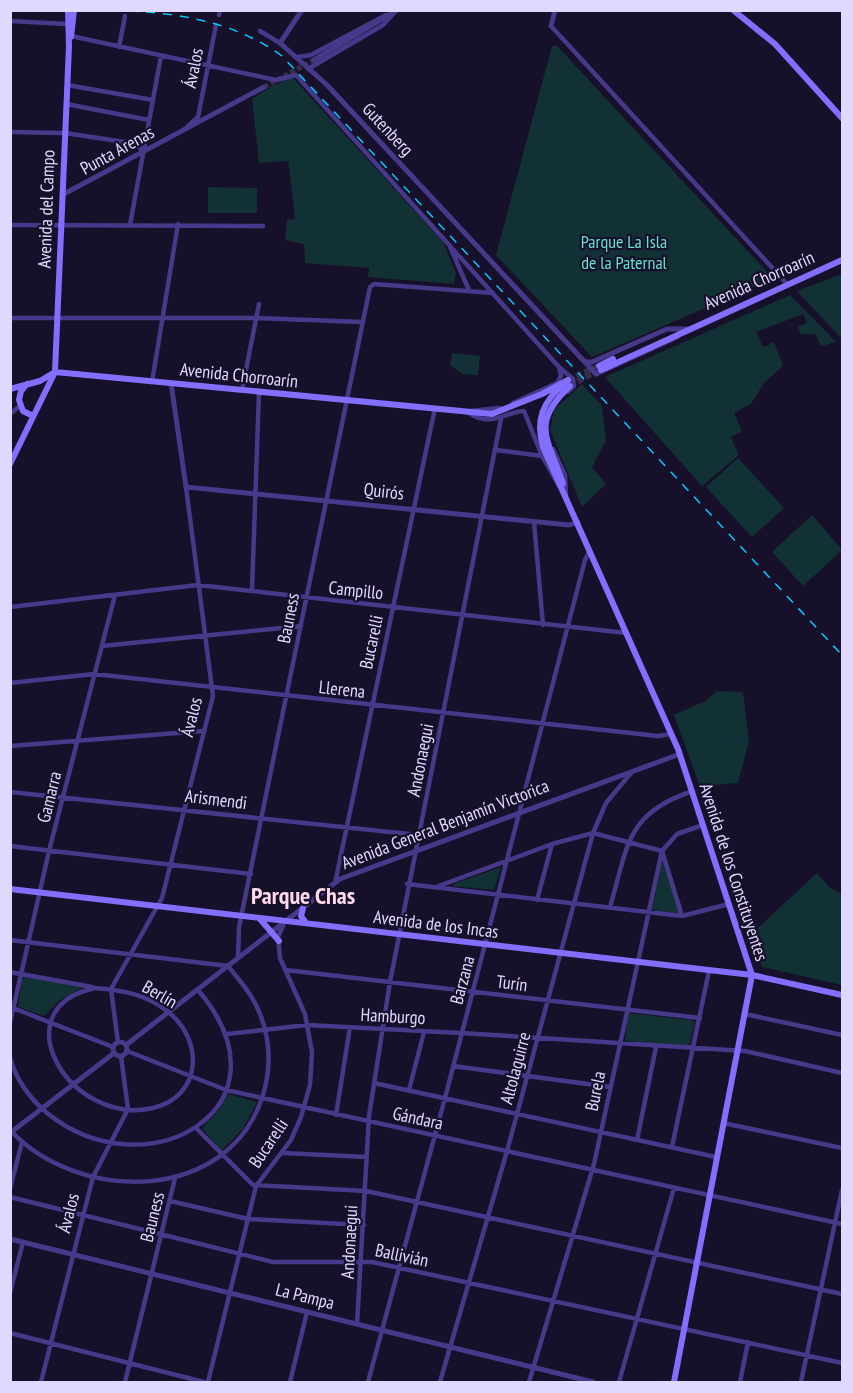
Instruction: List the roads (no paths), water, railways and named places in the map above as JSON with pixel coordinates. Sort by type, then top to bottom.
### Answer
[{"type":"main road","name":"Avenida del Campo","points":[[55,372],[69,46],[68,10]]},
{"type":"main road","name":"Avenida del Campo","points":[[69,46],[74,10]]},
{"type":"main road","points":[[732,10],[775,44],[843,118]]},
{"type":"main road","name":"Avenida Chorroarín","points":[[596,368],[843,260]]},
{"type":"main road","points":[[10,464],[55,372]]},
{"type":"main road","name":"Avenida Chorroarín","points":[[10,389],[55,372],[497,414],[568,381]]},
{"type":"main road","name":"Avenida de los Constituyentes","points":[[568,381],[551,405],[544,427],[547,443],[566,496],[680,754],[752,975],[674,1383]]},
{"type":"main road","points":[[19,403],[21,391],[28,384]]},
{"type":"main road","points":[[10,398],[33,416]]},
{"type":"main road","name":"Avenida de los Incas","points":[[10,889],[752,975],[843,995]]},
{"type":"main road","points":[[303,908],[301,916],[306,923]]},
{"type":"main road","points":[[259,918],[273,931],[279,941]]},
{"type":"street","points":[[280,43],[302,10]]},
{"type":"street","points":[[555,10],[551,26],[788,284]]},
{"type":"street","points":[[297,57],[311,55],[378,18],[396,11]]},
{"type":"street","points":[[314,60],[396,11]]},
{"type":"street","points":[[308,69],[382,26],[396,11]]},
{"type":"street","points":[[119,47],[125,16]]},
{"type":"street","points":[[10,21],[67,24]]},
{"type":"street","name":"Ávalos","points":[[198,117],[216,26]]},
{"type":"street","name":"Gutenberg","points":[[260,31],[297,57],[585,362]]},
{"type":"street","points":[[71,36],[209,65]]},
{"type":"street","points":[[130,225],[138,190],[141,153],[161,56]]},
{"type":"street","name":"Gutenberg","points":[[209,65],[273,79],[292,75],[299,77],[493,293]]},
{"type":"street","points":[[67,85],[153,100]]},
{"type":"street","name":"Punta Arenas","points":[[62,195],[264,87]]},
{"type":"street","points":[[66,104],[149,120]]},
{"type":"street","name":"Punta Arenas","points":[[185,130],[198,117]]},
{"type":"street","points":[[10,132],[64,133],[138,144],[141,153]]},
{"type":"street","points":[[152,382],[178,224]]},
{"type":"street","points":[[10,225],[263,226]]},
{"type":"street","name":"Gutenberg","points":[[448,242],[469,290]]},
{"type":"street","name":"Bauness","points":[[238,958],[237,942],[261,818],[371,285],[469,290]]},
{"type":"street","points":[[469,290],[493,293],[559,367],[568,381]]},
{"type":"street","points":[[242,390],[259,304]]},
{"type":"street","points":[[10,318],[256,318],[362,322]]},
{"type":"street","name":"Avenida Chorroarín","points":[[585,362],[596,368],[667,329],[688,329]]},
{"type":"street","points":[[559,367],[561,376],[568,381]]},
{"type":"street","points":[[467,412],[503,407],[557,383],[561,376]]},
{"type":"street","name":"Avenida de los Constituyentes","points":[[566,496],[565,475],[549,438],[548,423],[557,404],[574,386],[573,379],[568,381]]},
{"type":"street","name":"Ávalos","points":[[111,989],[158,906],[171,865],[213,696],[171,383]]},
{"type":"street","points":[[252,590],[259,392]]},
{"type":"street","points":[[10,414],[19,403]]},
{"type":"street","name":"Bucarelli","points":[[335,883],[435,408]]},
{"type":"street","name":"Avenida Chorroarín","points":[[467,412],[477,418],[501,418],[524,411]]},
{"type":"street","name":"Avenida de los Constituyentes","points":[[524,411],[553,480],[566,496]]},
{"type":"street","name":"Andonaegui","points":[[357,1324],[368,1122],[397,934],[419,836],[501,418]]},
{"type":"street","points":[[496,450],[542,456]]},
{"type":"street","name":"Quirós","points":[[186,487],[534,522],[569,525],[578,522]]},
{"type":"street","points":[[534,522],[543,624]]},
{"type":"street","name":"Barzana","points":[[368,1383],[435,1136],[585,560],[590,550]]},
{"type":"street","name":"Campillo","points":[[10,607],[198,585],[626,633]]},
{"type":"street","name":"Gamarra","points":[[10,1023],[49,851],[115,595]]},
{"type":"street","points":[[102,646],[300,626]]},
{"type":"street","name":"Llerena","points":[[10,683],[94,674],[285,697],[658,736],[671,734]]},
{"type":"street","points":[[10,746],[203,731]]},
{"type":"street","name":"Avenida General Benjamín Victorica","points":[[121,1056],[126,1048],[169,1012],[335,883],[520,811],[680,754]]},
{"type":"street","name":"Altolaguirre","points":[[440,1383],[507,1151],[593,833],[606,803],[633,771]]},
{"type":"street","name":"Arismendi","points":[[10,792],[346,826],[419,836]]},
{"type":"street","points":[[610,907],[636,827],[652,809],[669,799],[693,792]]},
{"type":"street","points":[[662,850],[677,834],[703,825]]},
{"type":"street","points":[[435,887],[552,844],[593,833],[662,850]]},
{"type":"street","points":[[537,900],[552,844]]},
{"type":"street","points":[[10,846],[250,874]]},
{"type":"street","points":[[662,850],[682,916]]},
{"type":"street","name":"Burela","points":[[529,1383],[591,1170],[650,913],[662,850]]},
{"type":"street","points":[[407,884],[682,916],[729,903]]},
{"type":"street","points":[[279,941],[285,921]]},
{"type":"street","points":[[10,940],[228,966]]},
{"type":"street","name":"Bucarelli","points":[[206,1383],[256,1186],[291,1140],[304,1107],[311,1074],[312,1052],[307,1025],[300,999],[280,957],[279,941]]},
{"type":"street","name":"Bauness","points":[[125,1383],[175,1178],[204,1166],[222,1155],[246,1130],[262,1098],[269,1059],[266,1030],[251,996],[228,966]]},
{"type":"street","name":"Turín","points":[[286,970],[700,1018]]},
{"type":"street","points":[[672,1148],[709,971]]},
{"type":"street","points":[[10,972],[95,988]]},
{"type":"street","name":"Berlín","points":[[47,1020],[52,1010],[67,997],[95,988],[138,995],[169,1012],[186,1030],[195,1061],[192,1077]]},
{"type":"street","points":[[111,989],[118,1042],[113,1050],[70,1087],[11,1131],[22,1142],[46,1158],[93,1177],[138,1182],[175,1178]]},
{"type":"street","points":[[11,1059],[22,1083],[42,1108],[71,1129],[111,1143],[158,1143],[175,1138],[196,1128],[213,1111],[226,1090],[231,1057],[227,1035],[219,1018],[198,990]]},
{"type":"street","points":[[12,1008],[47,1020],[113,1050],[121,1056],[128,1109]]},
{"type":"street","points":[[745,1014],[843,1035]]},
{"type":"street","points":[[47,1020],[45,1037],[50,1061],[70,1087],[102,1103],[128,1109],[154,1108],[169,1102],[183,1091],[192,1077]]},
{"type":"street","name":"Hamburgo","points":[[227,1035],[307,1025],[693,1048],[737,1051],[843,1073]]},
{"type":"street","points":[[336,1114],[350,1028]]},
{"type":"street","points":[[409,1090],[424,1032]]},
{"type":"street","points":[[118,1042],[126,1048]]},
{"type":"street","points":[[637,1140],[656,1047]]},
{"type":"street","name":"Gándara","points":[[126,1048],[226,1090],[843,1224]]},
{"type":"street","points":[[453,1066],[610,1087]]},
{"type":"street","points":[[374,1083],[716,1156]]},
{"type":"street","name":"Ávalos","points":[[41,1383],[93,1177],[128,1109]]},
{"type":"street","points":[[723,1123],[843,1148]]},
{"type":"street","points":[[196,1128],[246,1181],[256,1186],[366,1191],[843,1294]]},
{"type":"street","points":[[10,1189],[22,1142]]},
{"type":"street","points":[[283,1153],[367,1157]]},
{"type":"street","points":[[619,1383],[674,1188]]},
{"type":"street","points":[[801,1383],[843,1191]]},
{"type":"street","name":"Ballivián","points":[[10,1197],[281,1263],[362,1261],[843,1363]]},
{"type":"street","points":[[170,1201],[248,1219],[364,1225]]},
{"type":"street","name":"La Pampa","points":[[10,1239],[593,1383]]},
{"type":"street","points":[[10,1293],[23,1242]]},
{"type":"street","points":[[290,1383],[307,1312]]},
{"type":"street","points":[[10,1333],[206,1383]]},
{"type":"street","points":[[740,1383],[748,1342]]},
{"type":"tunnel","points":[[264,87],[314,60]]},
{"type":"tunnel","points":[[568,380],[599,366]]},
{"type":"tunnel","points":[[570,386],[598,370]]},
{"type":"railway","points":[[10,11],[116,10],[186,17],[220,25],[252,38],[282,56],[842,655]]},
{"type":"district","name":"Parque Chas","points":[[303,895]]},
{"type":"park label","name":"Parque La Isla de la Paternal","points":[[624,251]]}]
